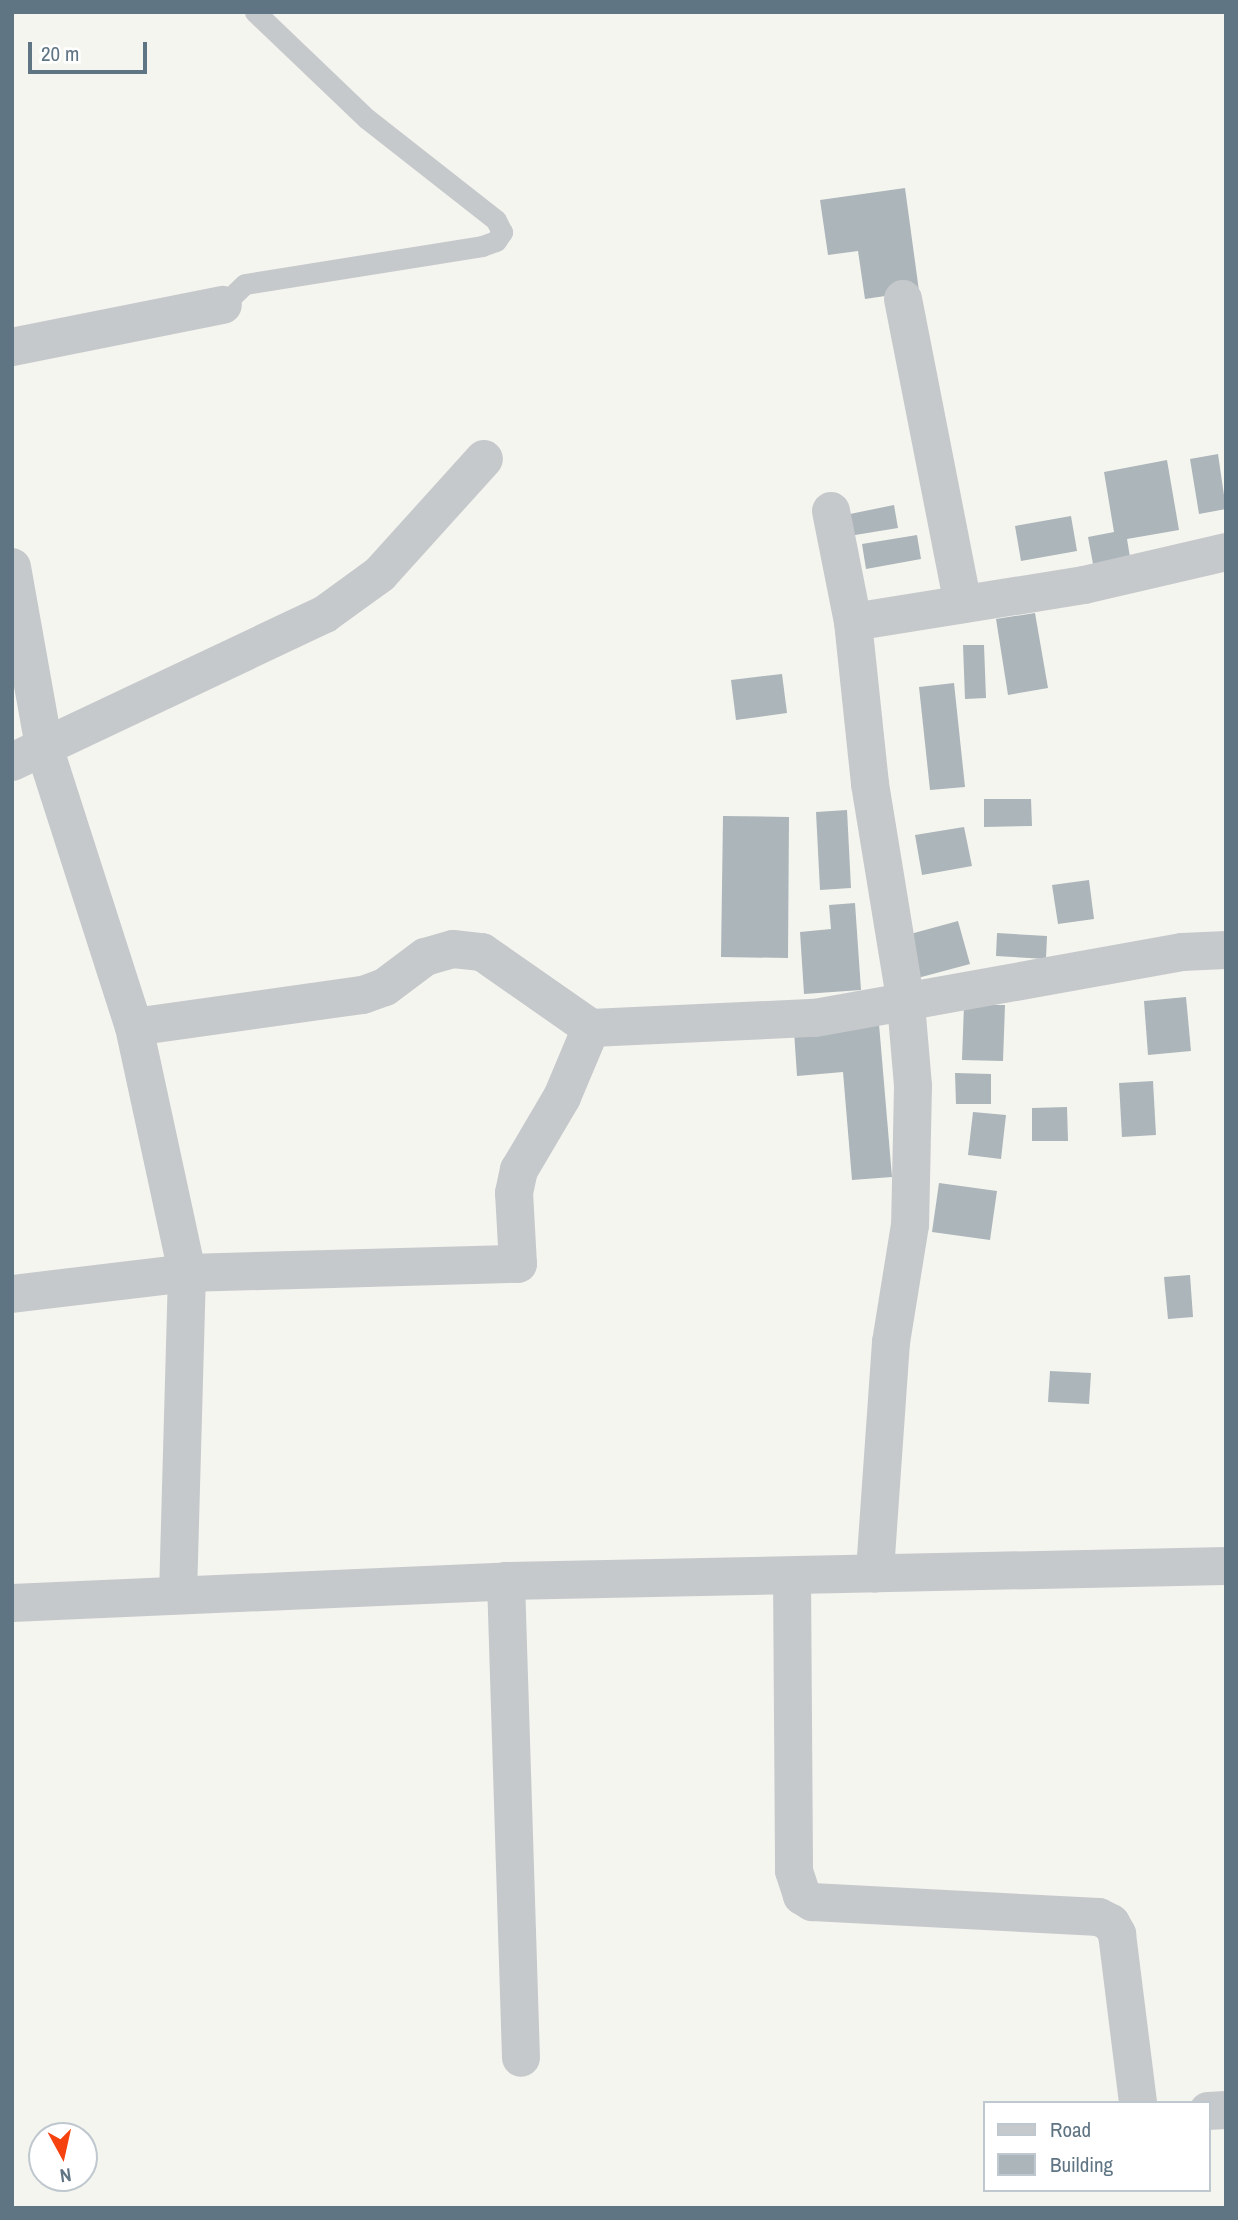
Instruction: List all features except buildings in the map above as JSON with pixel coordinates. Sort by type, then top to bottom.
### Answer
[{"type":"street","points":[[903,299],[963,604]]},
{"type":"street","points":[[12,347],[223,305]]},
{"type":"street","points":[[28,755],[325,614],[380,574],[484,459]]},
{"type":"street","points":[[831,511],[853,622],[870,784],[906,1004],[913,1086],[910,1225],[891,1342],[875,1573]]},
{"type":"street","points":[[853,622],[1084,585],[1226,552]]},
{"type":"street","points":[[12,567],[28,755],[134,1027],[187,1273],[178,1594]]},
{"type":"street","points":[[134,1027],[363,995],[385,987],[425,957],[470,948],[482,952],[591,1028],[815,1018],[906,1004],[1182,952],[1226,950]]},
{"type":"street","points":[[12,1294],[187,1273],[518,1264],[514,1193],[520,1170],[562,1097],[591,1028]]},
{"type":"street","points":[[12,1603],[506,1581],[1226,1566]]},
{"type":"street","points":[[792,1576],[794,1884],[802,1896],[812,1902],[1099,1917],[1111,1923],[1117,1934],[1138,2101]]},
{"type":"street","points":[[506,1581],[521,2058]]},
{"type":"lane","points":[[223,305],[245,284],[482,246],[496,241],[502,232],[496,219],[367,119],[255,12]]}]
